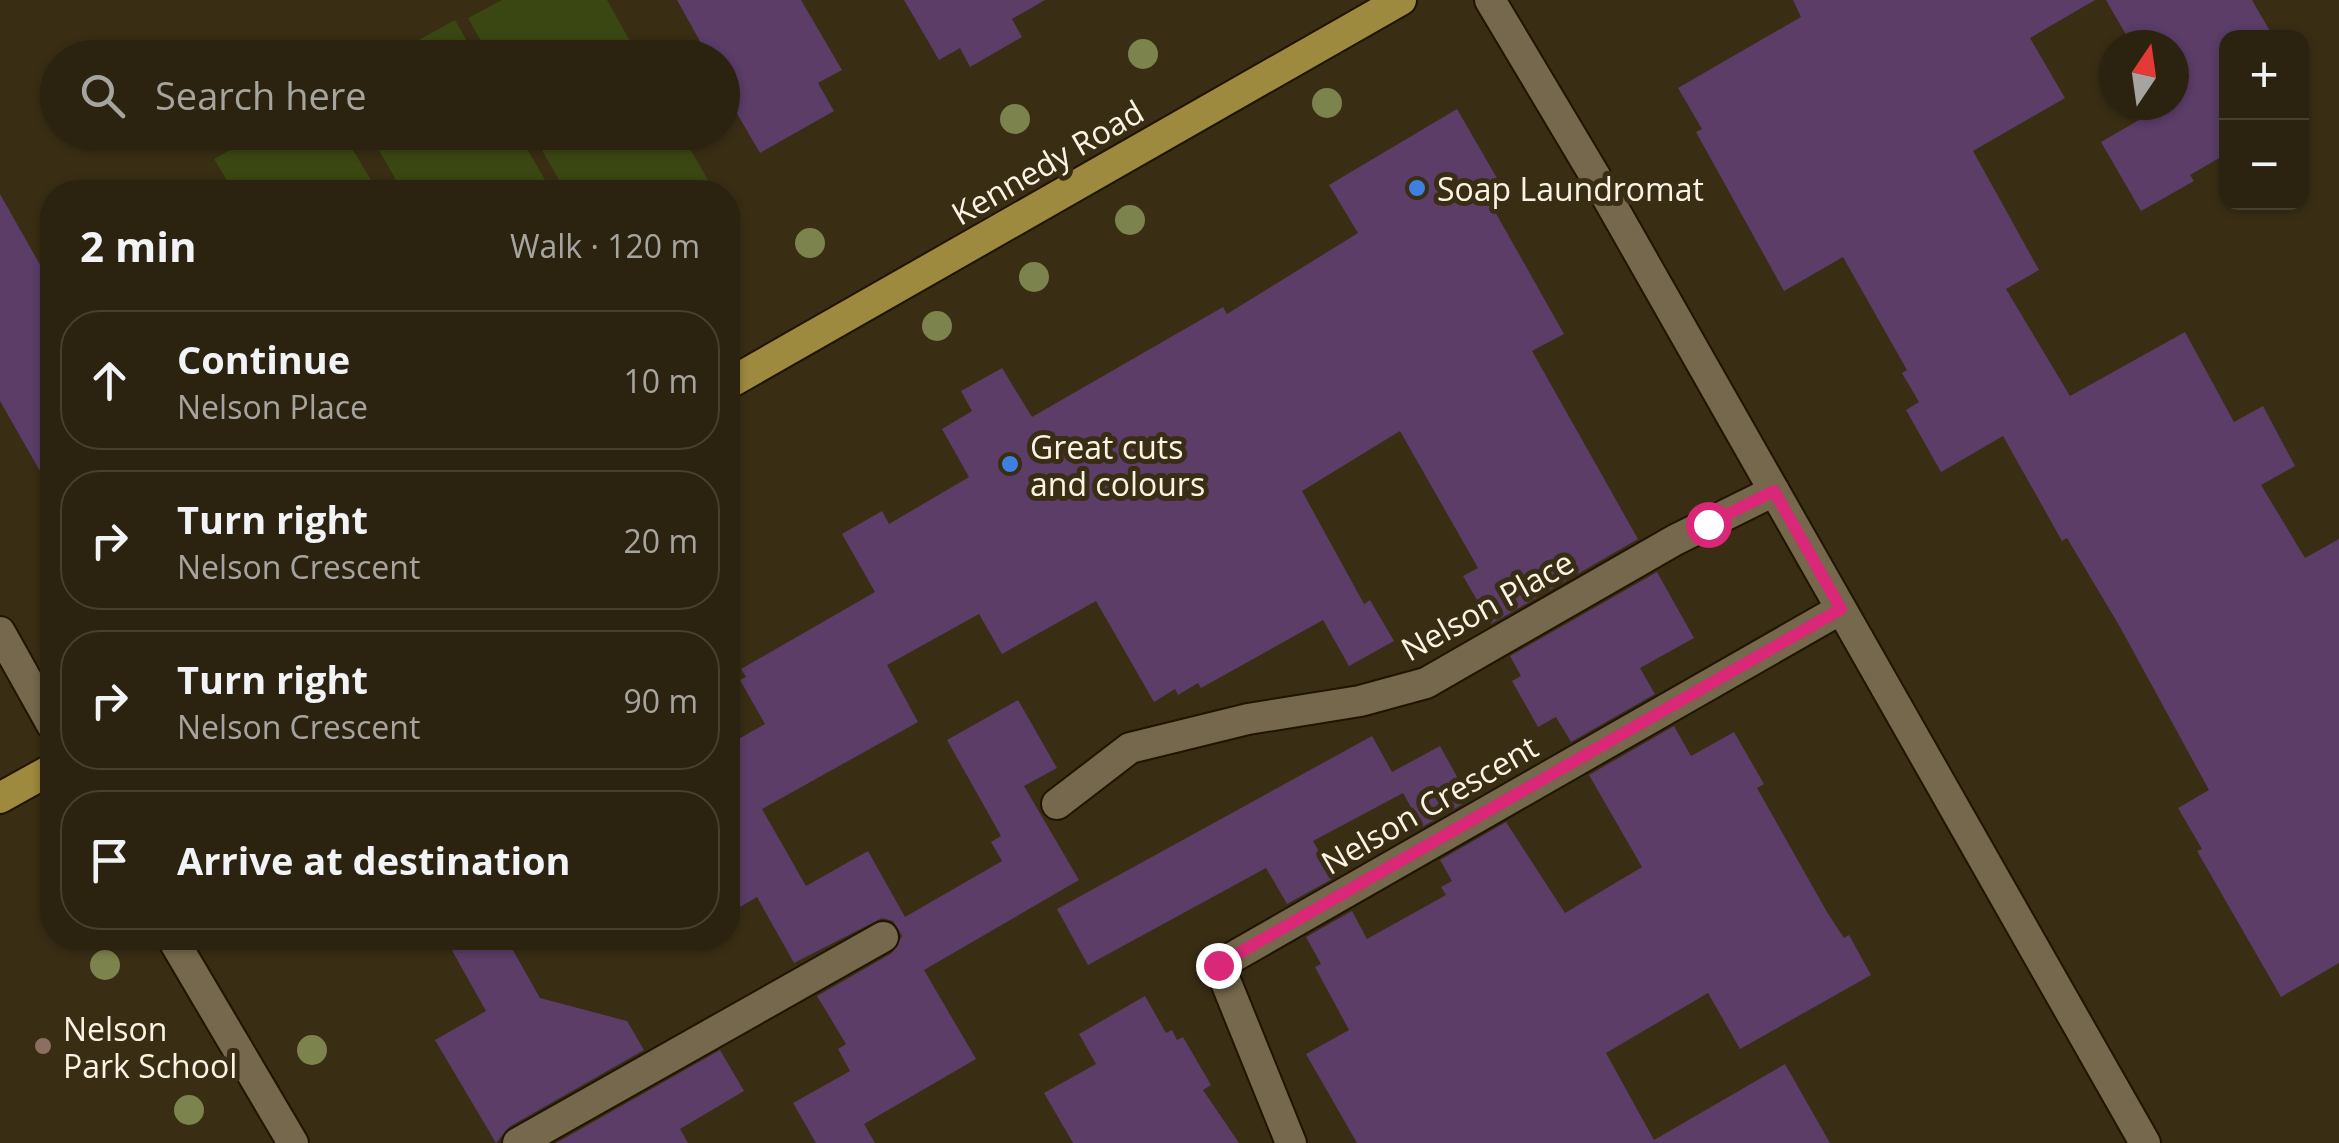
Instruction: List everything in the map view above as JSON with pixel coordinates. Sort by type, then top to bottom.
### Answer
[{"type":"main road","name":"Kennedy Road","points":[[740,377],[1401,0]]},
{"type":"main road","points":[[0,798],[40,776]]},
{"type":"street","points":[[1490,0],[2145,1143]]},
{"type":"street","name":"Nelson Place","points":[[1057,804],[1130,748],[1248,719],[1360,702],[1426,683],[1675,540],[1774,491]]},
{"type":"street","name":"Nelson Crescent","points":[[1292,1143],[1218,965],[1841,609]]},
{"type":"street","points":[[0,632],[40,703]]},
{"type":"street","points":[[518,1143],[883,937]]},
{"type":"street","points":[[179,950],[293,1143]]},
{"type":"green space","points":[[502,0],[607,0],[629,40],[480,40],[468,18]]},
{"type":"green space","points":[[455,20],[466,40],[419,40]]},
{"type":"green space","points":[[230,150],[353,150],[371,180],[227,180],[214,159]]},
{"type":"green space","points":[[379,150],[528,150],[545,180],[396,180]]},
{"type":"green space","points":[[542,150],[691,150],[708,180],[559,180]]},
{"type":"building","points":[[677,0],[801,0],[842,70],[818,83],[834,111],[760,153],[740,119],[740,40],[699,40]]},
{"type":"building","points":[[904,0],[1045,0],[1012,19],[1022,37],[970,67],[960,48],[939,60]]},
{"type":"building","points":[[1793,0],[2095,0],[2030,38],[2065,98],[1973,151],[2039,270],[2006,289],[2070,396],[2185,332],[2234,422],[2263,406],[2295,466],[2261,485],[2305,558],[2339,539],[2339,963],[2281,997],[2197,851],[2202,849],[2178,808],[2209,790],[2120,627],[2067,538],[2062,541],[2003,436],[1941,472],[1906,410],[1919,402],[1902,373],[1907,370],[1843,257],[1784,291],[1696,132],[1702,129],[1678,88],[1801,17]]},
{"type":"building","points":[[2106,0],[2252,0],[2269,30],[2219,30],[2219,158],[2190,175],[2194,181],[2141,211],[2101,142],[2139,120],[2189,120],[2189,30],[2123,30]]},
{"type":"building","points":[[1457,109],[1505,192],[1489,201],[1564,334],[1532,351],[1638,539],[1491,624],[1463,576],[1478,568],[1400,431],[1302,491],[1364,604],[1370,600],[1394,641],[1349,666],[1323,620],[1201,688],[1198,683],[1178,695],[1175,689],[1154,702],[1096,601],[1002,654],[979,614],[887,665],[918,722],[762,809],[806,886],[868,851],[905,917],[1002,861],[991,842],[1001,836],[947,740],[1018,700],[1057,768],[1024,786],[1079,880],[924,970],[976,1059],[864,1124],[875,1143],[816,1143],[793,1103],[850,1071],[838,1049],[846,1044],[817,996],[892,953],[902,936],[893,921],[882,918],[794,963],[757,897],[740,907],[740,738],[765,724],[740,680],[746,677],[741,669],[875,592],[842,534],[882,511],[889,524],[969,477],[942,429],[972,411],[961,391],[1002,368],[1032,417],[1223,307],[1227,314],[1358,233],[1329,185]]},
{"type":"building","points":[[0,194],[40,265],[40,471],[0,401]]},
{"type":"building","points":[[1657,572],[1694,638],[1640,668],[1655,694],[1571,742],[1556,717],[1538,727],[1512,681],[1521,676],[1510,656]]},
{"type":"building","points":[[1674,726],[1691,756],[1734,732],[1764,784],[1757,788],[1827,912],[1844,938],[1849,935],[1871,975],[1740,1049],[1708,993],[1606,1053],[1654,1140],[1785,1064],[1830,1143],[1357,1143],[1306,1054],[1349,1030],[1315,967],[1321,964],[1306,937],[1352,911],[1367,939],[1446,895],[1441,887],[1452,881],[1440,860],[1506,822],[1565,913],[1642,867],[1589,775]]},
{"type":"building","points":[[1372,736],[1392,772],[1440,746],[1470,800],[1422,827],[1403,793],[1313,841],[1334,878],[1287,904],[1266,868],[1088,965],[1057,909]]},
{"type":"building","points":[[452,950],[513,950],[540,998],[627,1021],[644,1050],[509,1127],[496,1143],[435,1040],[486,1011]]},
{"type":"building","points":[[1145,996],[1166,1033],[1172,1030],[1177,1040],[1183,1037],[1211,1085],[1203,1090],[1239,1143],[1073,1143],[1044,1093],[1096,1064],[1079,1034]]},
{"type":"building","points":[[720,1050],[744,1091],[680,1129],[688,1143],[556,1143]]},
{"type":"place","name":"Soap Laundromat","points":[[1417,188]]},
{"type":"place","name":"Great cuts and colours","points":[[1010,464]]},
{"type":"place","name":"Nelson Park School","points":[[43,1046]]},
{"type":"route","points":[[1218,965],[1841,609],[1774,491],[1708,524]]}]
